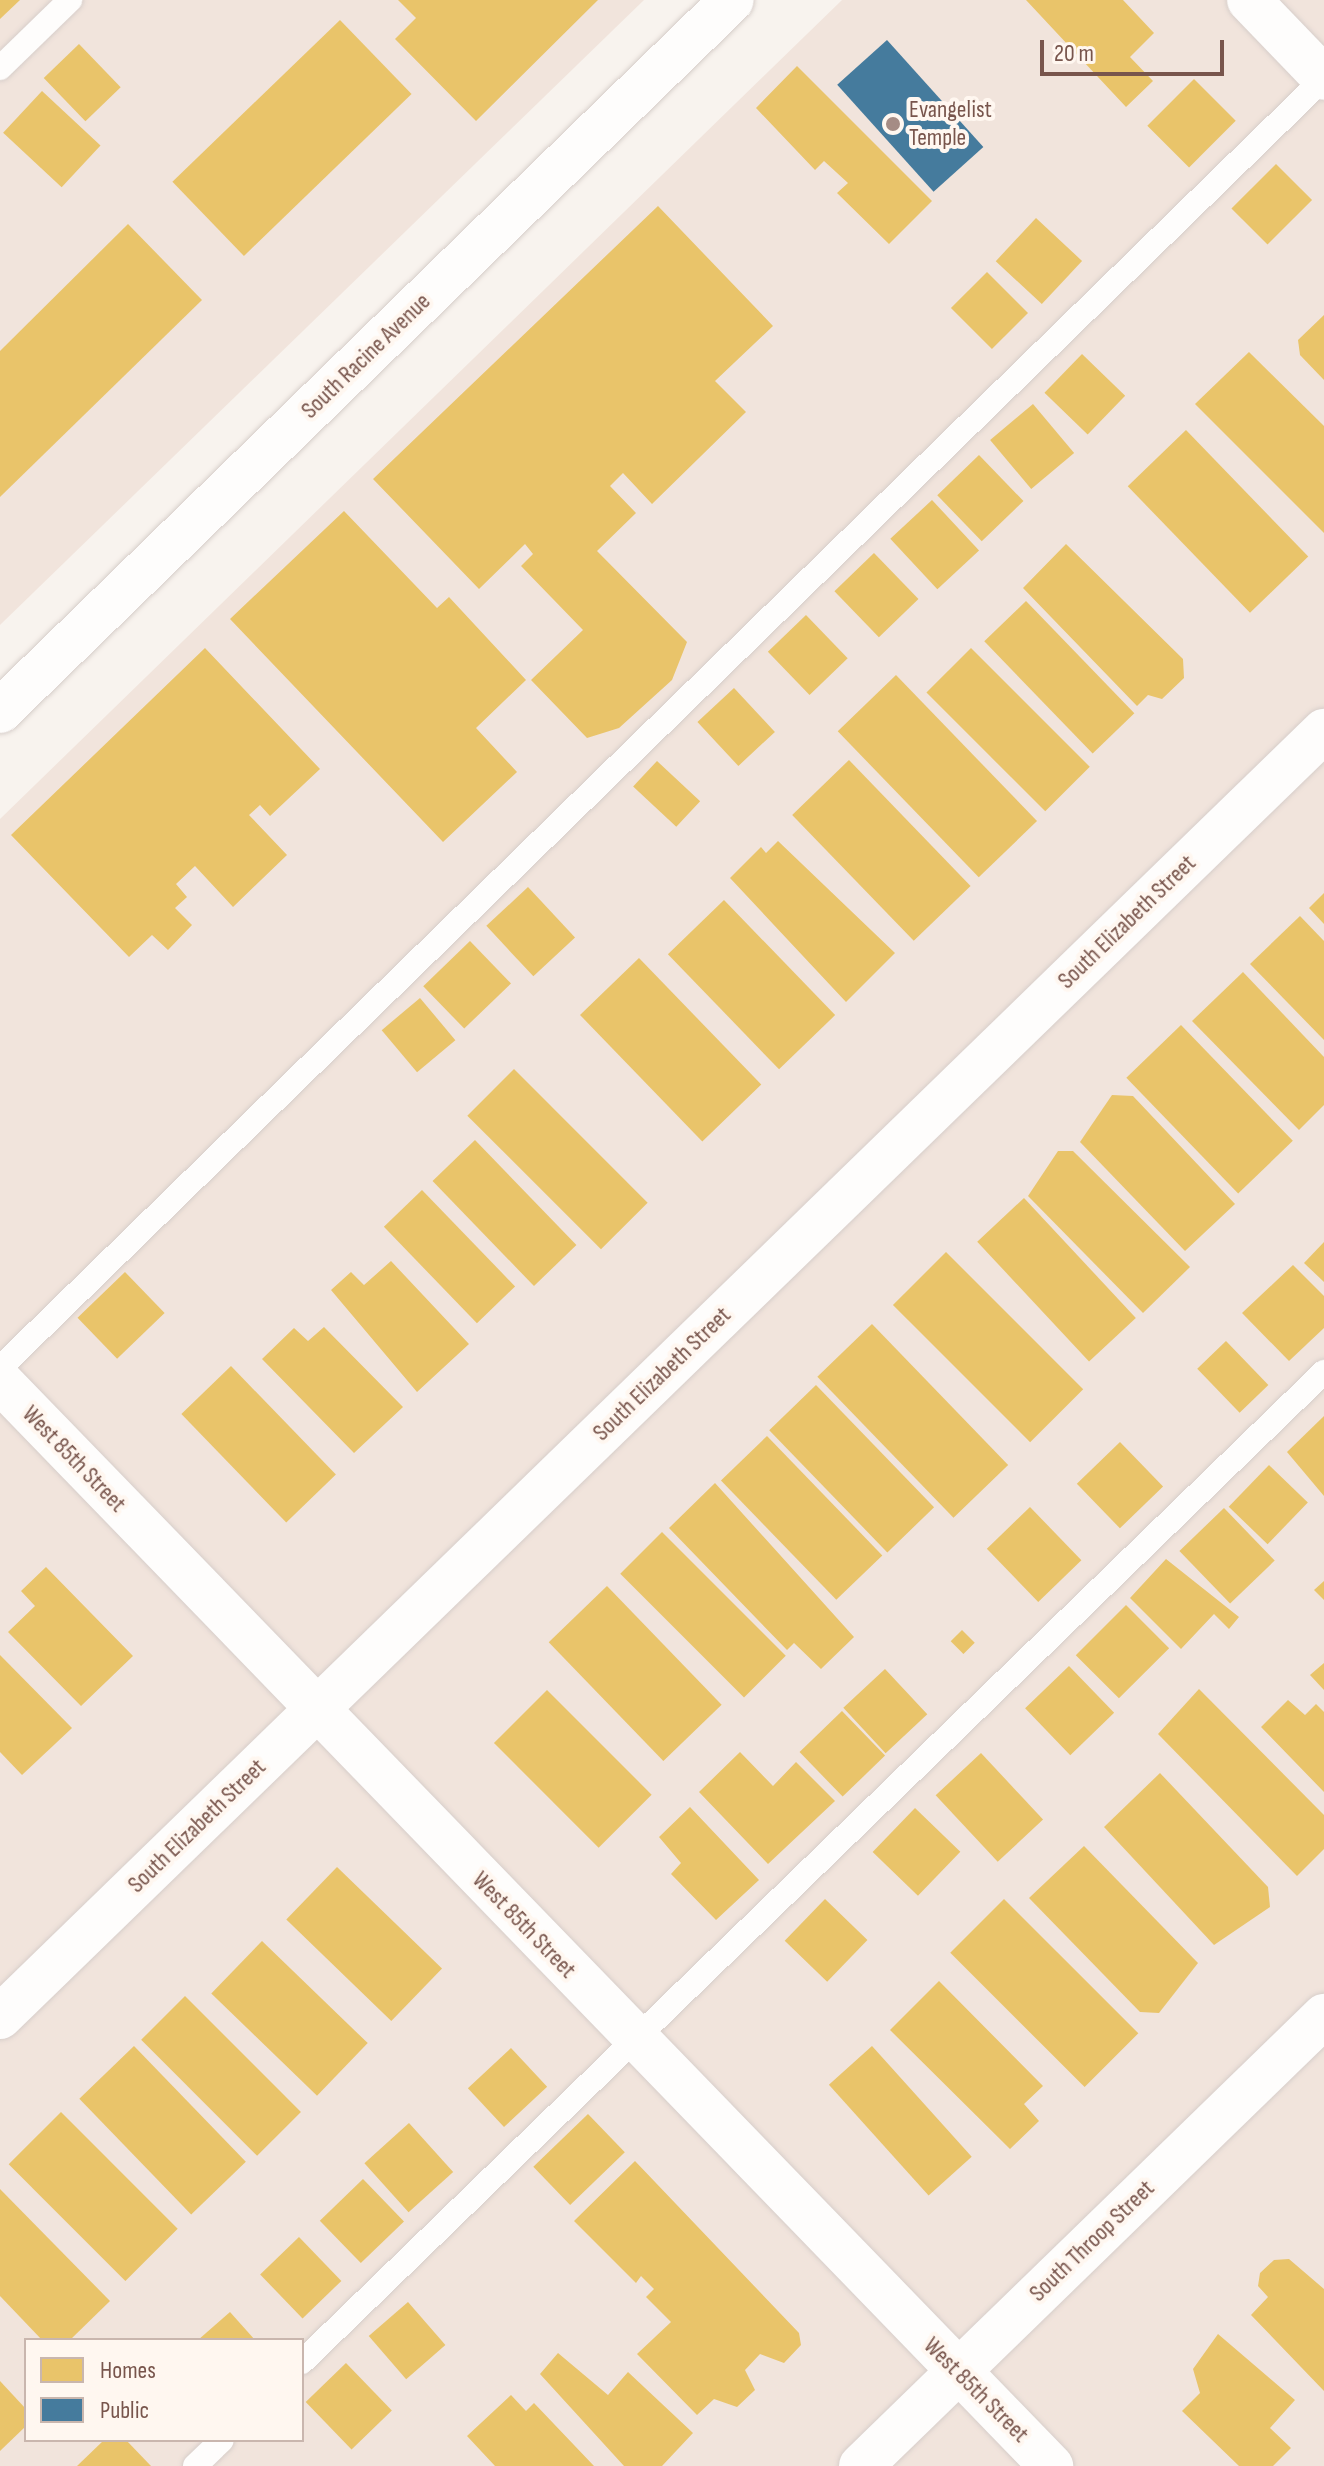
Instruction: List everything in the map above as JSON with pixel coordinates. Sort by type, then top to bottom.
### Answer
[{"type":"street","name":"South Racine Avenue","points":[[0,711],[732,0]]},
{"type":"street","points":[[1249,0],[1324,78]]},
{"type":"street","name":"South Elizabeth Street","points":[[0,2017],[1324,731]]},
{"type":"street","name":"West 85th Street","points":[[0,1381],[1051,2466]]},
{"type":"street","name":"South Throop Street","points":[[861,2466],[1324,2016]]},
{"type":"lane","points":[[0,68],[70,0]]},
{"type":"lane","points":[[0,1368],[1324,78]]},
{"type":"lane","points":[[304,2360],[1324,1372]]},
{"type":"lane","points":[[195,2466],[220,2442]]},
{"type":"shaded area","points":[[0,0],[644,0],[0,625]]},
{"type":"shaded area","points":[[842,0],[1324,0],[1324,2466],[0,2466],[0,819]]},
{"type":"building: Homes","points":[[0,0],[20,0],[0,19]]},
{"type":"building: Homes","points":[[398,0],[598,0],[476,121],[395,39],[416,18]]},
{"type":"building: Homes","points":[[1026,0],[1123,0],[1154,33],[1130,57],[1153,81],[1126,107]]},
{"type":"building: Homes","points":[[340,20],[412,94],[244,256],[172,182]]},
{"type":"building: Homes","points":[[79,44],[121,87],[85,121],[44,78]]},
{"type":"building: Homes","points":[[797,66],[932,201],[889,244],[837,193],[848,183],[824,161],[815,170],[756,108]]},
{"type":"building: Homes","points":[[1194,79],[1236,121],[1189,167],[1147,126]]},
{"type":"building: Homes","points":[[42,91],[101,146],[62,187],[3,133]]},
{"type":"building: Homes","points":[[1276,164],[1312,200],[1268,245],[1231,209]]},
{"type":"building: Homes","points":[[658,206],[773,326],[715,381],[746,412],[652,504],[623,473],[610,486],[636,513],[597,551],[687,642],[672,680],[619,728],[587,738],[531,680],[583,630],[521,566],[533,554],[525,544],[479,589],[373,479]]},
{"type":"building: Homes","points":[[1036,218],[1082,261],[1042,304],[996,261]]},
{"type":"building: Homes","points":[[128,224],[202,300],[0,497],[0,351]]},
{"type":"building: Homes","points":[[987,272],[1028,313],[992,349],[951,308]]},
{"type":"building: Homes","points":[[1324,315],[1324,380],[1300,355],[1298,340]]},
{"type":"building: Homes","points":[[1249,352],[1324,426],[1324,533],[1195,404]]},
{"type":"building: Homes","points":[[1082,354],[1125,396],[1088,435],[1044,393]]},
{"type":"building: Homes","points":[[1033,404],[1074,453],[1031,489],[990,440]]},
{"type":"building: Homes","points":[[1186,430],[1308,557],[1250,613],[1128,486]]},
{"type":"building: Homes","points":[[979,455],[1023,501],[982,541],[937,495]]},
{"type":"building: Homes","points":[[932,500],[979,550],[937,589],[890,539]]},
{"type":"building: Homes","points":[[344,511],[437,608],[449,597],[526,680],[476,728],[517,772],[443,842],[230,619]]},
{"type":"building: Homes","points":[[1066,544],[1183,659],[1184,678],[1162,699],[1148,695],[1137,706],[1023,588]]},
{"type":"building: Homes","points":[[874,553],[918,599],[879,637],[834,591]]},
{"type":"building: Homes","points":[[1026,601],[1134,713],[1093,754],[984,641]]},
{"type":"building: Homes","points":[[806,615],[848,658],[810,695],[768,652]]},
{"type":"building: Homes","points":[[205,648],[320,769],[270,816],[260,805],[249,815],[287,855],[233,907],[195,866],[176,884],[187,897],[175,908],[192,925],[168,950],[152,935],[129,957],[11,835]]},
{"type":"building: Homes","points":[[971,648],[1090,767],[1045,811],[926,693]]},
{"type":"building: Homes","points":[[896,675],[1037,821],[979,877],[838,731]]},
{"type":"building: Homes","points":[[734,688],[775,732],[738,766],[697,722]]},
{"type":"building: Homes","points":[[849,760],[971,886],[914,941],[792,815]]},
{"type":"building: Homes","points":[[657,761],[700,801],[676,827],[633,787]]},
{"type":"building: Homes","points":[[778,841],[895,953],[846,1002],[730,878],[761,847],[766,853]]},
{"type":"building: Homes","points":[[528,887],[575,937],[533,976],[486,926]]},
{"type":"building: Homes","points":[[1324,893],[1324,924],[1309,908]]},
{"type":"building: Homes","points":[[724,900],[835,1015],[779,1069],[668,954]]},
{"type":"building: Homes","points":[[1300,916],[1324,941],[1324,1040],[1250,964]]},
{"type":"building: Homes","points":[[470,941],[511,983],[464,1029],[423,986]]},
{"type":"building: Homes","points":[[639,958],[761,1085],[702,1142],[580,1015]]},
{"type":"building: Homes","points":[[1243,972],[1324,1057],[1324,1105],[1299,1130],[1192,1021]]},
{"type":"building: Homes","points":[[420,998],[455,1040],[417,1072],[382,1030]]},
{"type":"building: Homes","points":[[1181,1025],[1293,1141],[1238,1194],[1126,1078]]},
{"type":"building: Homes","points":[[514,1069],[648,1203],[601,1249],[467,1116]]},
{"type":"building: Homes","points":[[1112,1095],[1133,1096],[1235,1204],[1185,1251],[1080,1142]]},
{"type":"building: Homes","points":[[475,1140],[576,1245],[534,1286],[433,1181]]},
{"type":"building: Homes","points":[[1058,1151],[1073,1151],[1190,1267],[1143,1313],[1028,1196]]},
{"type":"building: Homes","points":[[422,1190],[515,1286],[477,1323],[384,1227]]},
{"type":"building: Homes","points":[[1024,1198],[1136,1318],[1089,1362],[977,1242]]},
{"type":"building: Homes","points":[[1324,1242],[1324,1282],[1304,1263]]},
{"type":"building: Homes","points":[[946,1252],[1083,1389],[1030,1442],[893,1305]]},
{"type":"building: Homes","points":[[391,1261],[469,1344],[417,1392],[331,1290],[351,1272],[364,1285]]},
{"type":"building: Homes","points":[[1293,1265],[1324,1296],[1324,1328],[1289,1361],[1242,1313]]},
{"type":"building: Homes","points":[[125,1272],[165,1313],[117,1359],[78,1318]]},
{"type":"building: Homes","points":[[872,1324],[1008,1465],[953,1518],[817,1377]]},
{"type":"building: Homes","points":[[324,1327],[403,1407],[354,1453],[262,1359],[294,1328],[308,1341]]},
{"type":"building: Homes","points":[[1226,1341],[1268,1385],[1240,1413],[1197,1369]]},
{"type":"building: Homes","points":[[231,1366],[336,1475],[286,1523],[181,1414]]},
{"type":"building: Homes","points":[[816,1385],[934,1507],[887,1552],[769,1430]]},
{"type":"building: Homes","points":[[1324,1416],[1324,1496],[1287,1452]]},
{"type":"building: Homes","points":[[767,1436],[882,1555],[836,1600],[721,1480]]},
{"type":"building: Homes","points":[[1120,1442],[1163,1487],[1120,1528],[1077,1484]]},
{"type":"building: Homes","points":[[1269,1465],[1308,1503],[1268,1544],[1229,1507]]},
{"type":"building: Homes","points":[[715,1483],[854,1637],[821,1669],[794,1643],[787,1650],[669,1528]]},
{"type":"building: Homes","points":[[1030,1507],[1081,1560],[1038,1602],[987,1549]]},
{"type":"building: Homes","points":[[1224,1508],[1275,1561],[1230,1604],[1179,1551]]},
{"type":"building: Homes","points":[[662,1532],[786,1656],[744,1697],[620,1574]]},
{"type":"building: Homes","points":[[1166,1559],[1239,1617],[1229,1629],[1214,1614],[1181,1649],[1130,1598]]},
{"type":"building: Homes","points":[[46,1567],[133,1656],[81,1706],[8,1632],[35,1606],[21,1591]]},
{"type":"building: Homes","points":[[1324,1581],[1324,1600],[1314,1590]]},
{"type":"building: Homes","points":[[607,1586],[722,1705],[663,1761],[549,1642]]},
{"type":"building: Homes","points":[[1126,1605],[1169,1648],[1119,1698],[1076,1655]]},
{"type":"building: Homes","points":[[962,1630],[975,1643],[963,1654],[951,1641]]},
{"type":"building: Homes","points":[[0,1655],[72,1728],[22,1775],[0,1752]]},
{"type":"building: Homes","points":[[1324,1663],[1324,1690],[1310,1675]]},
{"type":"building: Homes","points":[[1069,1666],[1114,1713],[1070,1755],[1025,1708]]},
{"type":"building: Homes","points":[[885,1669],[927,1714],[886,1753],[843,1708]]},
{"type":"building: Homes","points":[[1199,1689],[1324,1815],[1324,1849],[1297,1876],[1158,1734]]},
{"type":"building: Homes","points":[[547,1690],[652,1795],[599,1848],[494,1743]]},
{"type":"building: Homes","points":[[1288,1700],[1305,1715],[1316,1704],[1324,1712],[1324,1792],[1261,1727]]},
{"type":"building: Homes","points":[[842,1711],[885,1756],[843,1797],[800,1752]]},
{"type":"building: Homes","points":[[740,1752],[773,1786],[796,1762],[835,1801],[768,1864],[699,1792]]},
{"type":"building: Homes","points":[[981,1753],[1043,1820],[998,1862],[936,1795]]},
{"type":"building: Homes","points":[[1160,1773],[1268,1887],[1270,1907],[1214,1945],[1104,1827]]},
{"type":"building: Homes","points":[[690,1807],[759,1880],[716,1920],[671,1874],[681,1863],[659,1837]]},
{"type":"building: Homes","points":[[915,1808],[960,1852],[918,1896],[873,1852]]},
{"type":"building: Homes","points":[[1084,1846],[1198,1963],[1159,2013],[1140,2012],[1029,1898]]},
{"type":"building: Homes","points":[[337,1867],[442,1968],[391,2021],[286,1920]]},
{"type":"building: Homes","points":[[825,1899],[867,1940],[827,1982],[785,1941]]},
{"type":"building: Homes","points":[[1004,1899],[1138,2033],[1085,2087],[950,1953]]},
{"type":"building: Homes","points":[[262,1941],[368,2043],[317,2096],[211,1994]]},
{"type":"building: Homes","points":[[939,1981],[1043,2086],[1024,2104],[1039,2121],[1010,2149],[890,2030]]},
{"type":"building: Homes","points":[[185,1996],[301,2112],[257,2156],[141,2040]]},
{"type":"building: Homes","points":[[134,2046],[246,2162],[191,2215],[79,2099]]},
{"type":"building: Homes","points":[[872,2046],[972,2157],[929,2196],[829,2085]]},
{"type":"building: Homes","points":[[511,2048],[547,2087],[504,2127],[468,2088]]},
{"type":"building: Homes","points":[[61,2112],[178,2229],[125,2281],[9,2164]]},
{"type":"building: Homes","points":[[588,2114],[625,2152],[570,2205],[533,2167]]},
{"type":"building: Homes","points":[[409,2123],[453,2172],[409,2212],[364,2163]]},
{"type":"building: Homes","points":[[635,2161],[799,2333],[801,2345],[784,2363],[760,2354],[745,2370],[755,2390],[737,2407],[714,2399],[697,2415],[637,2354],[671,2322],[646,2297],[654,2289],[641,2276],[636,2283],[574,2221]]},
{"type":"building: Homes","points":[[363,2179],[404,2221],[361,2263],[320,2221]]},
{"type":"building: Homes","points":[[0,2189],[110,2301],[72,2338],[40,2338],[0,2296]]},
{"type":"building: Homes","points":[[299,2237],[341,2281],[303,2318],[260,2275]]},
{"type":"building: Homes","points":[[1289,2259],[1324,2289],[1324,2391],[1251,2315],[1268,2297],[1258,2286],[1260,2273],[1274,2260]]},
{"type":"building: Homes","points":[[408,2302],[445,2345],[406,2379],[369,2336]]},
{"type":"building: Homes","points":[[230,2312],[253,2338],[200,2338]]},
{"type":"building: Homes","points":[[1218,2334],[1295,2400],[1270,2428],[1291,2448],[1273,2466],[1239,2466],[1182,2411],[1200,2393],[1193,2369]]},
{"type":"building: Homes","points":[[558,2353],[608,2395],[628,2372],[693,2433],[662,2466],[624,2466],[540,2374]]},
{"type":"building: Homes","points":[[346,2363],[392,2410],[352,2449],[306,2402]]},
{"type":"building: Homes","points":[[0,2381],[24,2407],[24,2428],[0,2451]]},
{"type":"building: Homes","points":[[511,2395],[526,2411],[534,2403],[594,2466],[495,2466],[467,2436]]},
{"type":"building: Homes","points":[[102,2442],[128,2442],[151,2466],[77,2466]]},
{"type":"building: Public","points":[[887,40],[983,147],[934,192],[837,85]]},
{"type":"place","name":"Evangelist Temple","points":[[893,124]]}]
